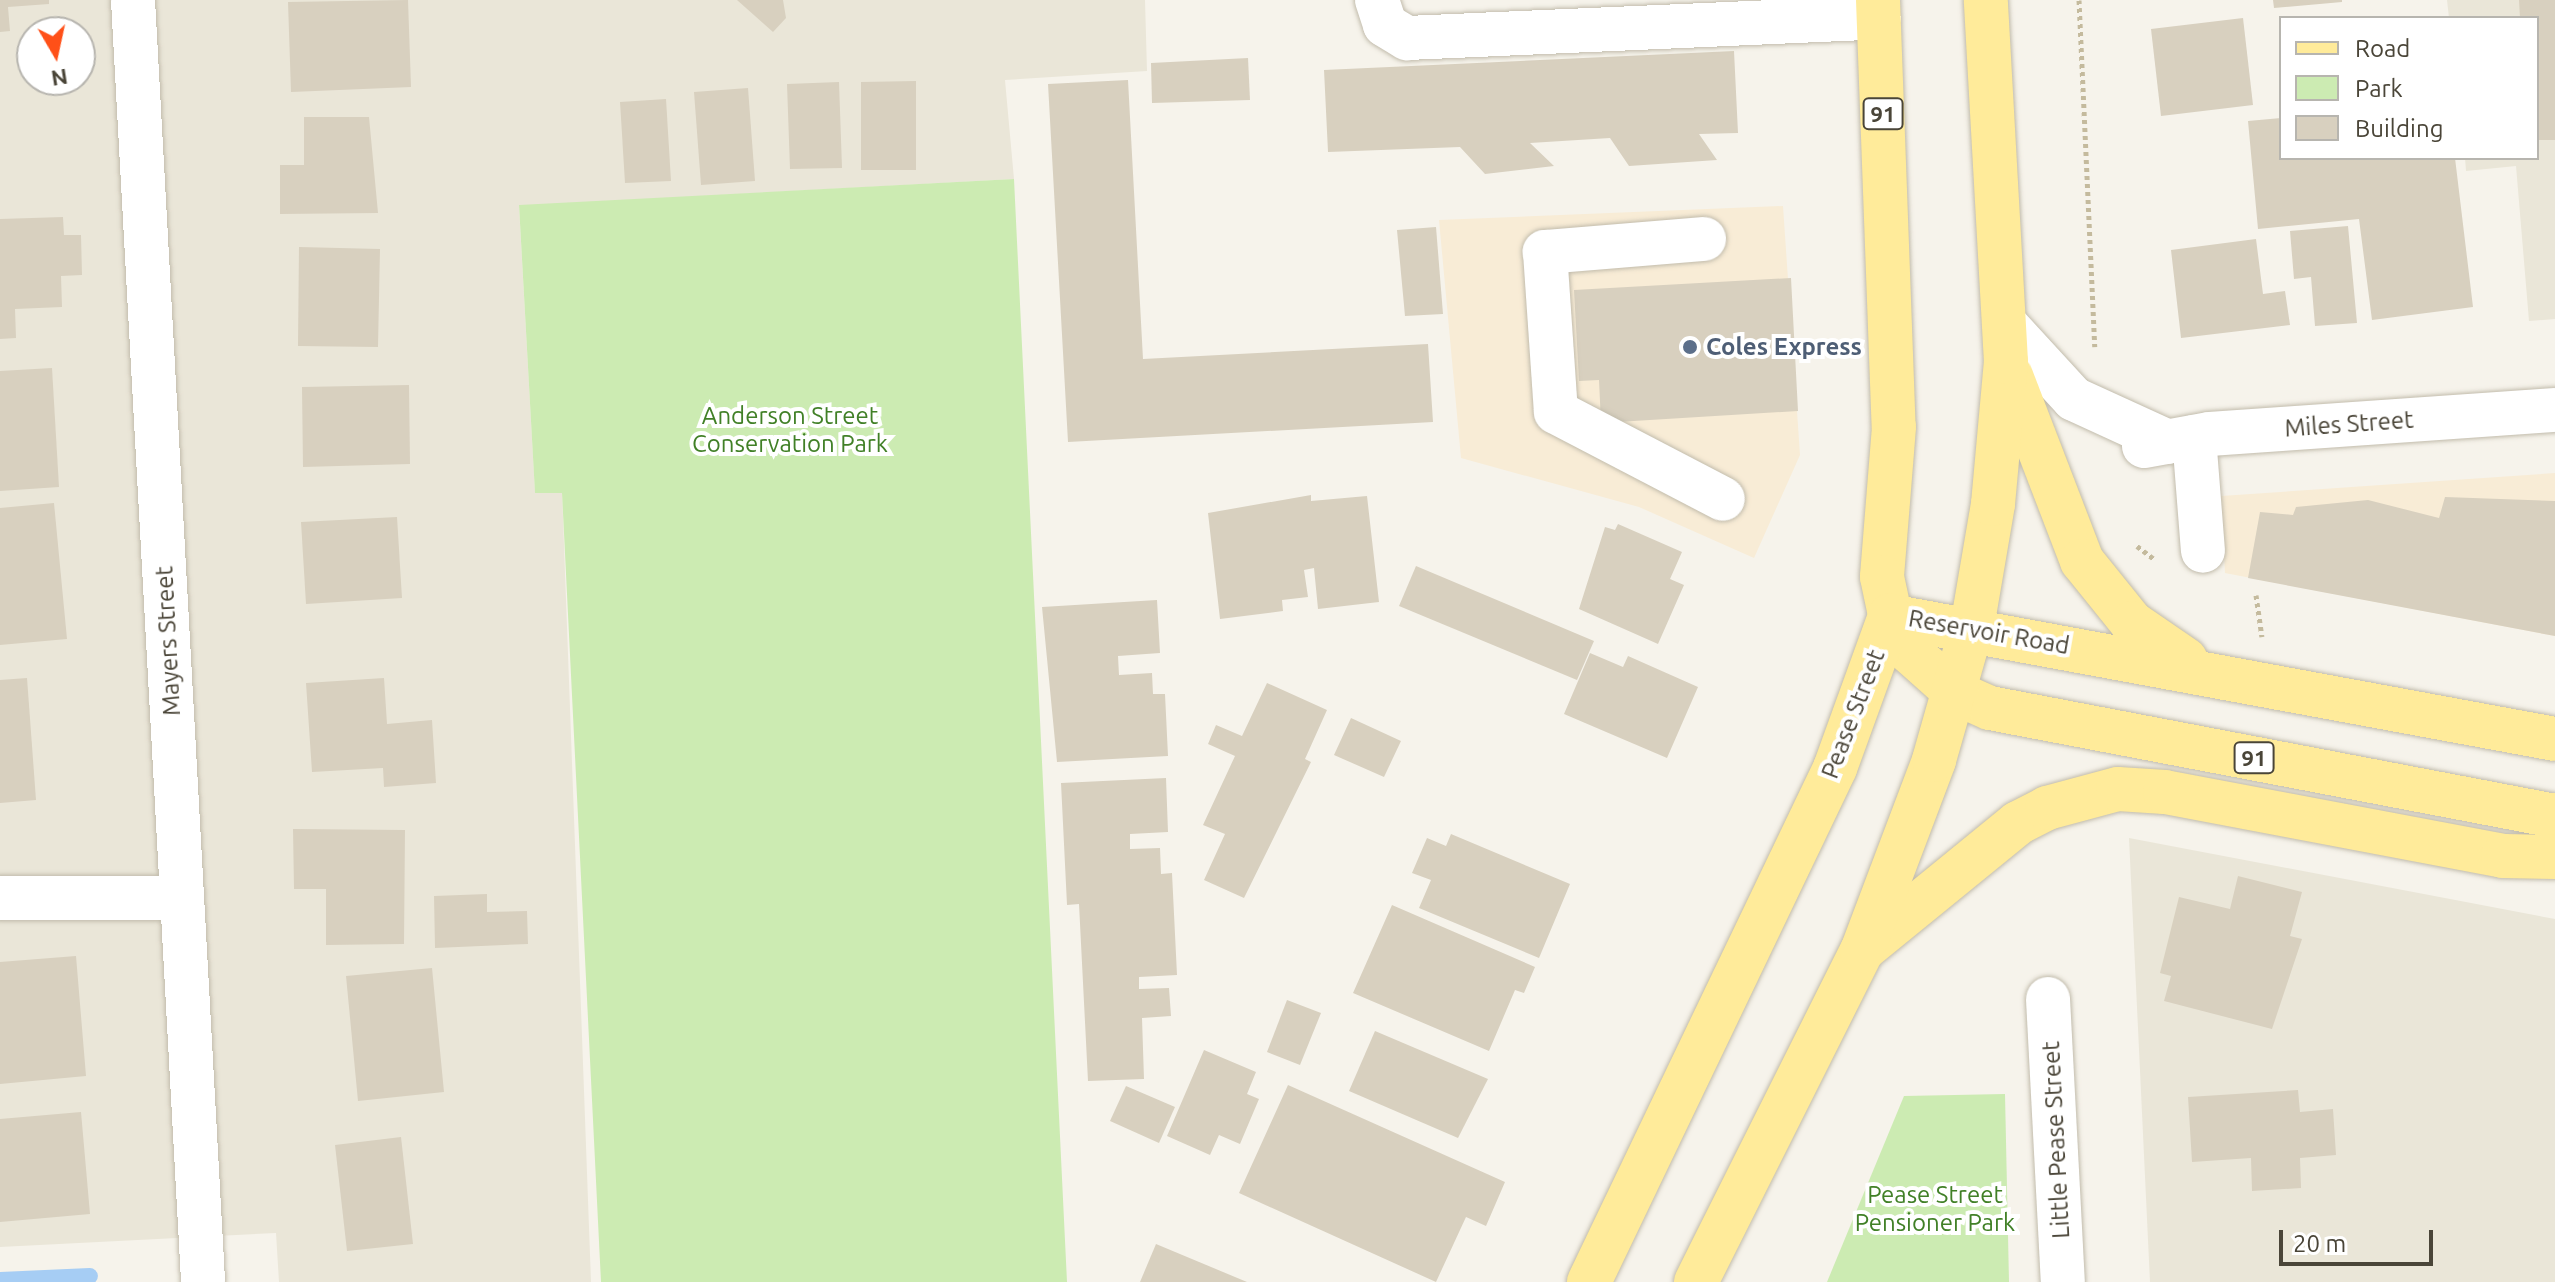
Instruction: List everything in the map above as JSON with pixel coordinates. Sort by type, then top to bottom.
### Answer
[{"type":"main road","points":[[1707,1272],[1862,951],[1956,693],[1972,627],[1993,504],[2005,343],[1986,0]]},
{"type":"main road","name":"91","points":[[1879,9],[1894,415],[1882,577],[1890,616]]},
{"type":"main road","points":[[2005,343],[2053,498],[2090,573],[2155,643],[2221,674]]},
{"type":"main road","name":"Reservoir Road","points":[[1890,616],[1972,627],[2555,739]]},
{"type":"main road","name":"Reservoir Road","points":[[1890,616],[1910,652],[1956,693],[1990,708],[2555,816]]},
{"type":"main road","name":"Pease Street","points":[[1589,1282],[1835,768],[1890,616]]},
{"type":"main road","points":[[1862,951],[2018,823],[2047,808],[2118,789],[2165,792],[2503,856],[2555,857]]},
{"type":"street","name":"Mayers Street","points":[[133,0],[203,1282]]},
{"type":"street","points":[[1377,0],[1385,25],[1407,38],[1879,9]]},
{"type":"street","points":[[1704,239],[1545,252],[1554,396],[1556,412],[1723,499]]},
{"type":"street","points":[[2005,343],[2074,399],[2169,442],[2203,551]]},
{"type":"street","name":"Miles Street","points":[[2169,442],[2555,410]]},
{"type":"street","points":[[0,898],[182,898]]},
{"type":"street","name":"Little Pease Street","points":[[2048,999],[2063,1282]]},
{"type":"path","points":[[2079,0],[2095,355]]},
{"type":"shaded area","points":[[0,0],[1145,0],[1147,71],[1005,80],[1014,179],[519,206],[535,492],[562,490],[591,1282],[279,1282],[276,1233],[0,1247]]},
{"type":"shaded area","points":[[2447,0],[2555,0],[2555,319],[2529,321],[2516,166],[2466,171],[2465,160],[2539,160],[2539,16],[2449,16]]},
{"type":"shaded area","points":[[1783,206],[1800,455],[1754,558],[1639,507],[1461,458],[1439,220]]},
{"type":"shaded area","points":[[2555,473],[2555,636],[2225,573],[2221,496]]},
{"type":"shaded area","points":[[2129,838],[2555,919],[2555,1282],[2150,1282]]},
{"type":"green space","name":"Anderson Street Conservation Park","points":[[1014,179],[1067,1282],[601,1282],[562,493],[535,493],[519,205]]},
{"type":"green space","name":"Pease Street Pensioner Park","points":[[2005,1094],[2009,1282],[1827,1282],[1904,1096]]},
{"type":"building","points":[[0,0],[49,0],[49,4],[8,7],[10,31],[0,32]]},
{"type":"building","points":[[408,0],[411,87],[291,92],[288,2]]},
{"type":"building","points":[[737,0],[783,0],[786,18],[773,32]]},
{"type":"building","points":[[2273,0],[2342,0],[2342,2],[2274,8]]},
{"type":"building","points":[[2519,0],[2555,0],[2555,140],[2539,140],[2539,16],[2520,16]]},
{"type":"building","points":[[2243,18],[2253,105],[2161,116],[2151,29]]},
{"type":"building","points":[[1734,51],[1738,133],[1699,134],[1717,160],[1629,166],[1610,138],[1530,143],[1554,166],[1485,174],[1460,147],[1328,152],[1324,70]]},
{"type":"building","points":[[1248,58],[1250,100],[1152,103],[1151,63]]},
{"type":"building","points":[[1128,80],[1143,359],[1428,344],[1433,422],[1068,442],[1048,84]]},
{"type":"building","points":[[916,81],[916,170],[861,170],[861,82]]},
{"type":"building","points":[[839,82],[842,168],[790,169],[787,84]]},
{"type":"building","points":[[748,88],[755,181],[701,185],[694,92]]},
{"type":"building","points":[[666,99],[671,181],[625,183],[620,102]]},
{"type":"building","points":[[304,117],[369,117],[378,213],[280,214],[280,165],[304,165]]},
{"type":"building","points":[[2279,118],[2279,160],[2455,160],[2473,307],[2372,320],[2359,219],[2258,229],[2248,121]]},
{"type":"building","points":[[63,217],[64,235],[81,235],[82,275],[61,276],[62,307],[15,309],[16,338],[0,339],[0,219]]},
{"type":"building","points":[[2348,226],[2357,323],[2315,326],[2311,277],[2294,279],[2290,231]]},
{"type":"building","points":[[1436,227],[1443,314],[1405,316],[1397,230]]},
{"type":"building","points":[[2256,239],[2263,294],[2285,291],[2290,325],[2181,338],[2171,250]]},
{"type":"building","points":[[299,247],[380,249],[378,347],[298,346]]},
{"type":"building","points":[[1791,278],[1798,411],[1601,423],[1599,380],[1579,381],[1574,290]]},
{"type":"building","points":[[52,368],[59,487],[0,491],[0,371]]},
{"type":"building","points":[[409,385],[410,464],[303,467],[302,387]]},
{"type":"building","points":[[1311,495],[1311,501],[1367,496],[1379,602],[1318,609],[1314,568],[1304,570],[1308,597],[1282,600],[1283,611],[1220,619],[1208,513]]},
{"type":"building","points":[[2445,497],[2555,501],[2555,636],[2248,578],[2260,512],[2293,515],[2296,507],[2368,500],[2439,518]]},
{"type":"building","points":[[54,503],[67,639],[0,645],[0,508]]},
{"type":"building","points":[[397,517],[402,598],[306,604],[301,522]]},
{"type":"building","points":[[1618,524],[1682,552],[1670,579],[1684,585],[1658,644],[1579,609],[1605,527],[1615,530]]},
{"type":"building","points":[[1416,566],[1594,641],[1577,680],[1399,606]]},
{"type":"building","points":[[1157,600],[1160,653],[1118,656],[1119,675],[1152,673],[1153,694],[1165,694],[1168,756],[1057,762],[1042,607]]},
{"type":"building","points":[[1590,653],[1623,667],[1628,656],[1698,687],[1667,758],[1564,714]]},
{"type":"building","points":[[27,678],[36,800],[0,803],[0,680]]},
{"type":"building","points":[[384,678],[387,724],[432,720],[436,783],[384,787],[383,768],[312,772],[306,683]]},
{"type":"building","points":[[1267,683],[1327,710],[1305,759],[1311,762],[1244,898],[1204,880],[1225,834],[1203,825],[1235,756],[1208,744],[1216,725],[1242,736]]},
{"type":"building","points":[[1351,718],[1401,741],[1384,777],[1334,755]]},
{"type":"building","points":[[1166,778],[1168,832],[1130,834],[1130,849],[1160,848],[1161,874],[1172,873],[1177,975],[1139,977],[1139,989],[1169,988],[1171,1016],[1142,1018],[1144,1079],[1088,1081],[1079,904],[1067,905],[1061,783]]},
{"type":"building","points":[[293,829],[405,830],[404,944],[326,945],[326,889],[294,889]]},
{"type":"building","points":[[1451,834],[1570,884],[1539,958],[1419,908],[1431,880],[1412,873],[1427,838],[1446,846]]},
{"type":"building","points":[[2238,876],[2302,892],[2290,936],[2302,939],[2272,1029],[2164,1001],[2171,976],[2160,973],[2179,897],[2230,909]]},
{"type":"building","points":[[487,894],[487,912],[527,911],[528,944],[435,948],[434,896]]},
{"type":"building","points":[[1392,905],[1535,967],[1524,993],[1515,990],[1489,1051],[1353,993]]},
{"type":"building","points":[[76,956],[86,1076],[0,1084],[0,962]]},
{"type":"building","points":[[432,968],[444,1092],[358,1101],[346,976]]},
{"type":"building","points":[[1287,1000],[1321,1013],[1300,1065],[1267,1052]]},
{"type":"building","points":[[1375,1031],[1488,1079],[1458,1138],[1349,1091]]},
{"type":"building","points":[[1204,1050],[1256,1072],[1247,1094],[1259,1099],[1240,1144],[1219,1135],[1210,1155],[1167,1136]]},
{"type":"building","points":[[1288,1085],[1505,1182],[1486,1226],[1466,1217],[1436,1282],[1239,1193]]},
{"type":"building","points":[[1126,1086],[1175,1107],[1159,1143],[1110,1121]]},
{"type":"building","points":[[2298,1090],[2300,1112],[2333,1109],[2336,1155],[2300,1158],[2301,1188],[2252,1191],[2251,1158],[2192,1162],[2188,1097]]},
{"type":"building","points":[[81,1112],[90,1214],[0,1222],[0,1119]]},
{"type":"building","points":[[401,1137],[413,1244],[347,1251],[335,1145]]},
{"type":"building","points":[[1156,1244],[1247,1282],[1140,1282]]},
{"type":"waterway","points":[[0,1280],[90,1276]]},
{"type":"place","name":"Coles Express","points":[[1690,347]]}]
